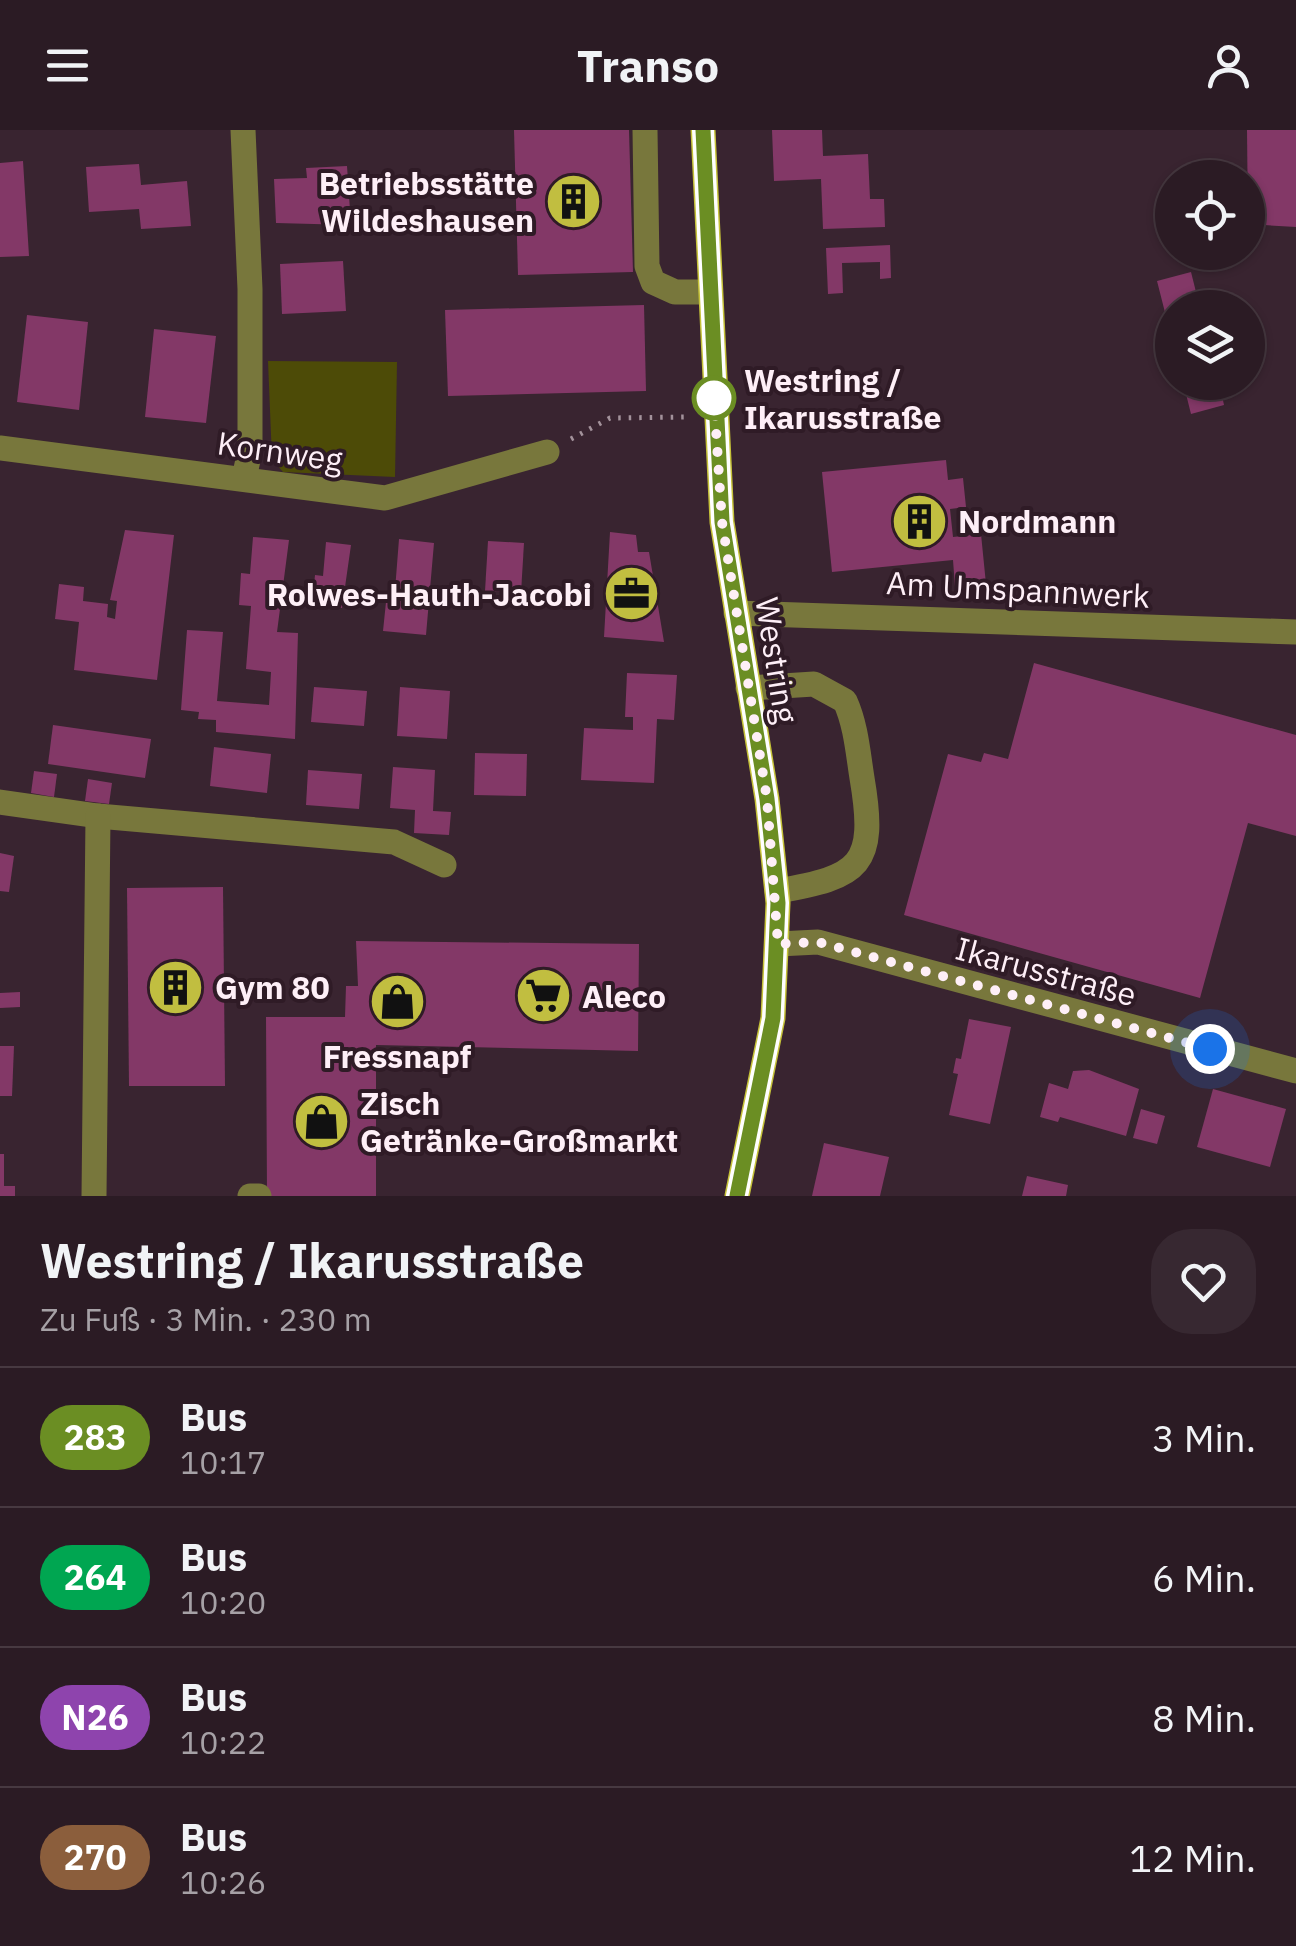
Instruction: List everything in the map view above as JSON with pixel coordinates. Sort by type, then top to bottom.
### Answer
[{"type":"main road","name":"Westring","points":[[703,130],[715,419],[736,614],[776,891],[778,944],[773,1018],[737,1196]]},
{"type":"street","points":[[243,130],[250,289],[250,451],[244,478]]},
{"type":"street","points":[[644,130],[646,266],[652,282],[675,292],[708,292]]},
{"type":"street","name":"Kornweg","points":[[0,448],[385,498],[546,452]]},
{"type":"street","name":"Am Umspannwerk","points":[[736,614],[1296,632]]},
{"type":"street","points":[[748,688],[814,684],[846,701],[868,816],[868,841],[846,873],[827,882],[776,891]]},
{"type":"street","points":[[0,802],[98,816],[394,842],[444,865]]},
{"type":"street","points":[[94,1196],[98,816]]},
{"type":"street","name":"Ikarusstraße","points":[[778,944],[818,942],[1296,1071]]},
{"type":"street","points":[[250,1196],[259,1196]]},
{"type":"path","points":[[546,452],[610,418],[715,419]]},
{"type":"shaded area","points":[[268,361],[397,362],[395,477],[283,472],[272,459]]},
{"type":"building","name":"Betriebsstätte Wildeshausen","points":[[514,130],[629,130],[633,272],[518,275]]},
{"type":"building","points":[[772,130],[822,130],[823,156],[868,154],[870,199],[884,199],[885,227],[823,229],[821,179],[774,181]]},
{"type":"building","points":[[1247,130],[1296,130],[1296,227],[1265,225],[1265,160],[1247,160]]},
{"type":"building","points":[[23,161],[29,256],[0,257],[0,163]]},
{"type":"building","points":[[139,164],[141,185],[187,181],[191,226],[141,229],[139,209],[89,212],[86,167]]},
{"type":"building","points":[[347,166],[351,225],[276,223],[274,179],[307,178],[306,168]]},
{"type":"building","points":[[890,245],[891,278],[880,279],[880,262],[842,263],[843,293],[828,294],[826,248]]},
{"type":"building","points":[[343,261],[346,311],[282,314],[280,264]]},
{"type":"building","points":[[1191,272],[1196,290],[1159,290],[1157,281]]},
{"type":"building","points":[[644,305],[646,391],[448,396],[445,310]]},
{"type":"building","points":[[27,315],[88,322],[79,410],[17,402]]},
{"type":"building","points":[[154,329],[216,336],[206,423],[145,417]]},
{"type":"building","points":[[1188,400],[1223,400],[1224,405],[1191,414]]},
{"type":"building","points":[[946,460],[948,480],[963,478],[966,507],[950,509],[953,537],[981,534],[986,584],[955,587],[953,560],[832,572],[822,472]]},
{"type":"building","points":[[125,530],[174,535],[157,680],[74,670],[79,622],[55,619],[59,584],[84,587],[83,601],[108,604],[107,617],[115,619],[117,601],[110,600]]},
{"type":"building","name":"Rolwes-Hauth-Jacobi","points":[[610,532],[636,535],[638,552],[649,552],[664,642],[604,637]]},
{"type":"building","points":[[253,537],[289,540],[277,632],[298,633],[295,739],[216,732],[216,720],[198,719],[199,712],[181,710],[187,630],[223,632],[217,701],[269,705],[271,672],[246,669],[251,606],[239,605],[241,573],[250,574]]},
{"type":"building","points":[[399,539],[434,543],[426,635],[383,631],[386,602],[394,603]]},
{"type":"building","points":[[488,541],[524,543],[521,593],[485,591]]},
{"type":"building","points":[[326,542],[351,545],[342,608],[312,605],[315,575],[323,576]]},
{"type":"building","points":[[1034,663],[1296,735],[1296,836],[1248,823],[1200,998],[904,915],[948,754],[981,762],[984,753],[1008,759]]},
{"type":"building","points":[[627,673],[677,675],[674,720],[657,719],[654,783],[581,780],[584,728],[633,730],[633,717],[625,717]]},
{"type":"building","points":[[314,687],[367,691],[364,726],[311,722]]},
{"type":"building","points":[[400,687],[450,691],[447,739],[397,736]]},
{"type":"building","points":[[53,725],[151,739],[145,778],[48,764]]},
{"type":"building","points":[[214,747],[271,754],[267,793],[210,786]]},
{"type":"building","points":[[475,753],[527,754],[526,796],[474,795]]},
{"type":"building","points":[[393,767],[435,770],[433,811],[451,812],[449,835],[414,833],[415,810],[390,808]]},
{"type":"building","points":[[308,770],[362,774],[359,809],[306,805]]},
{"type":"building","points":[[34,771],[57,774],[54,797],[31,793]]},
{"type":"building","points":[[88,779],[112,783],[109,804],[85,801]]},
{"type":"building","points":[[0,853],[14,856],[9,892],[0,891]]},
{"type":"building","name":"Gym 80","points":[[223,887],[225,1086],[129,1086],[127,888]]},
{"type":"building","points":[[356,941],[639,944],[638,1051],[376,1045],[376,1196],[267,1196],[266,1017],[345,1017],[346,986],[358,986]]},
{"type":"building","points":[[20,992],[20,1007],[0,1008],[0,993]]},
{"type":"building","points":[[969,1019],[1011,1027],[990,1124],[949,1115],[958,1074],[953,1073],[956,1058],[961,1059]]},
{"type":"building","points":[[0,1046],[14,1046],[12,1096],[0,1096]]},
{"type":"building","points":[[1089,1070],[1139,1089],[1126,1136],[1060,1117],[1058,1122],[1040,1117],[1049,1083],[1068,1089],[1073,1071]]},
{"type":"building","points":[[1213,1089],[1286,1109],[1270,1167],[1197,1147]]},
{"type":"building","points":[[1141,1109],[1165,1116],[1157,1144],[1133,1138]]},
{"type":"building","points":[[824,1143],[889,1157],[880,1196],[812,1196]]},
{"type":"building","points":[[0,1154],[4,1154],[4,1186],[15,1186],[15,1196],[0,1196]]},
{"type":"building","points":[[1027,1176],[1068,1185],[1066,1196],[1022,1196]]},
{"type":"bus line","name":"283","points":[[703,130],[722,522],[767,799],[778,903],[773,1018],[737,1196]]},
{"type":"place","name":"Betriebsstätte Wildeshausen","points":[[573,201]]},
{"type":"place","name":"Westring / Ikarusstraße","points":[[714,398]]},
{"type":"place","name":"Nordmann","points":[[919,521]]},
{"type":"place","name":"Rolwes-Hauth-Jacobi","points":[[631,594]]},
{"type":"place","name":"Gym 80","points":[[176,987]]},
{"type":"place","name":"Aleco","points":[[543,996]]},
{"type":"place","name":"Fressnapf","points":[[397,1002]]},
{"type":"place","name":"Zisch Getränke-Großmarkt","points":[[321,1121]]},
{"type":"route","points":[[714,398],[722,522],[767,799],[778,903],[778,944],[818,942],[1210,1049]]}]
